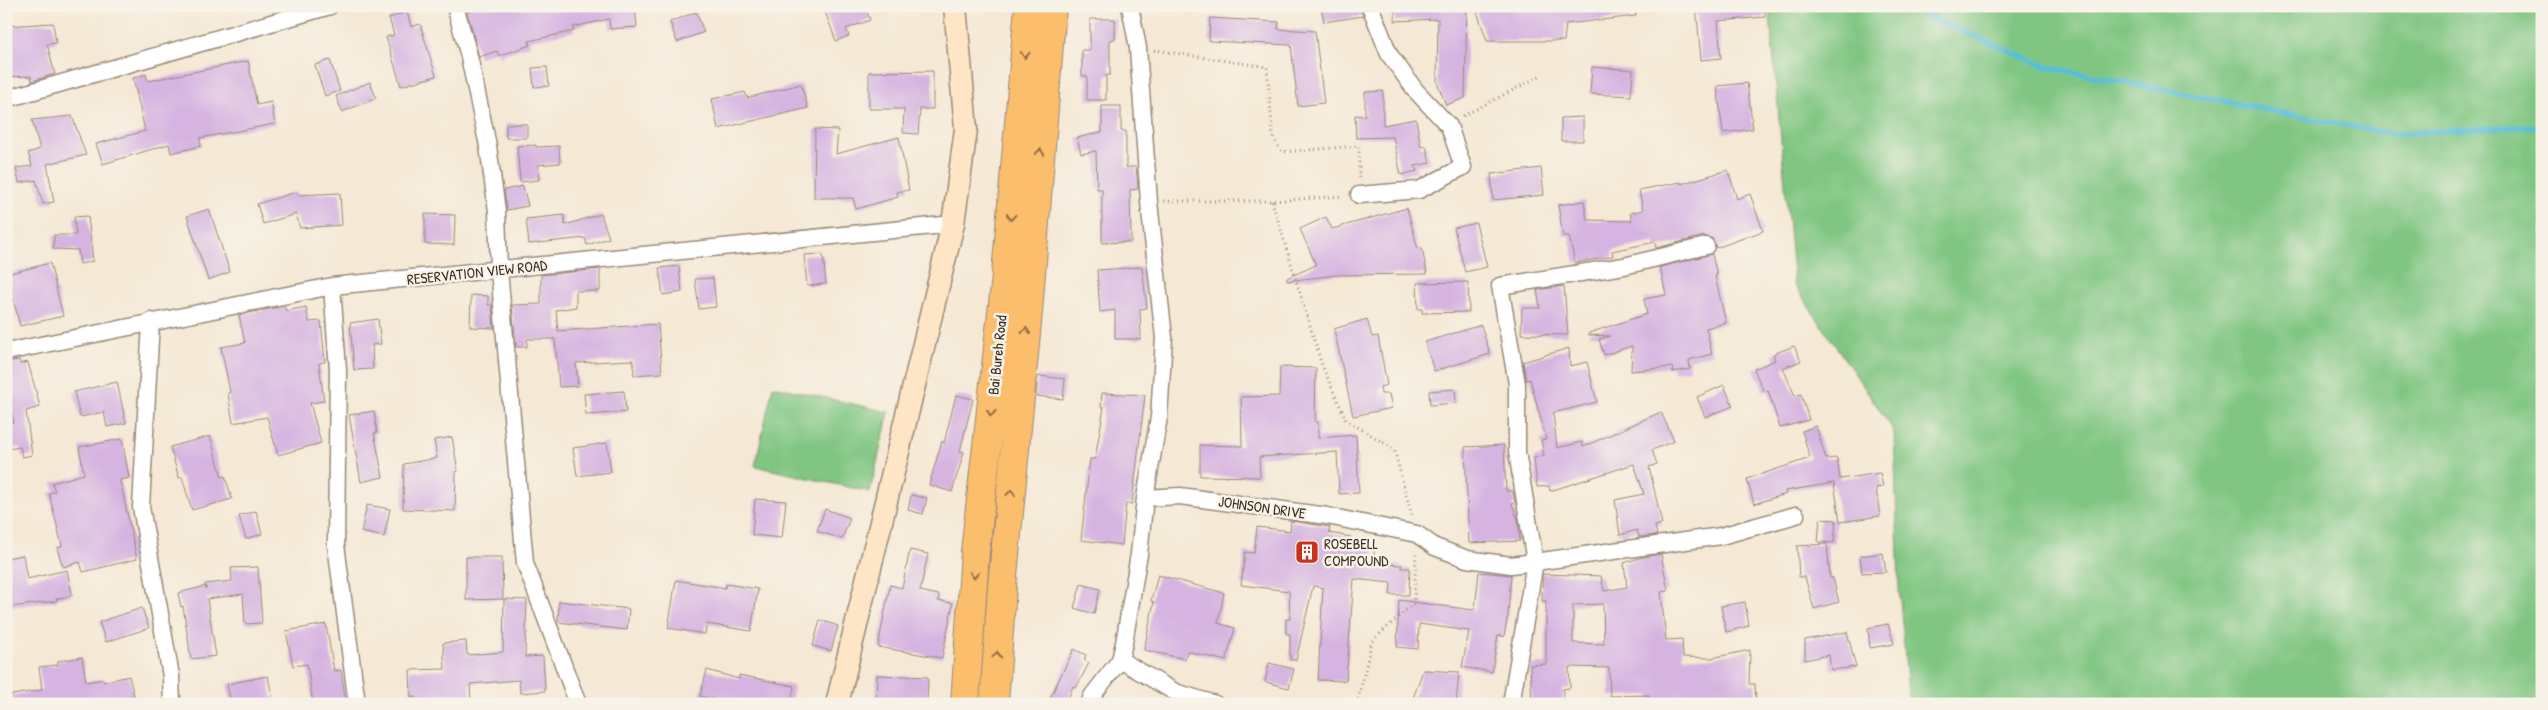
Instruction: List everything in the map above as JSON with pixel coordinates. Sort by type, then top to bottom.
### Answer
[{"type":"highway","name":"Bai Bureh Road","points":[[965,704],[976,552],[1005,286],[1029,6]]},
{"type":"highway","name":"Bai Bureh Road","points":[[994,704],[1002,586],[1028,302],[1052,6]]},
{"type":"street","points":[[6,99],[330,6]]},
{"type":"street","points":[[455,6],[469,56],[488,146],[497,211],[499,270],[525,563],[578,704]]},
{"type":"street","points":[[837,704],[953,224],[966,130],[955,6]]},
{"type":"street","points":[[1089,704],[1092,696],[1120,660],[1139,554],[1145,498],[1159,417],[1164,338],[1149,202],[1138,48],[1130,6]]},
{"type":"street","points":[[1358,195],[1419,190],[1463,168],[1447,124],[1416,90],[1389,54],[1370,6]]},
{"type":"street","name":"RESERVATION VIEW ROAD","points":[[6,352],[151,321],[332,286],[953,224]]},
{"type":"street","points":[[1511,704],[1535,562],[1517,452],[1517,384],[1500,286],[1624,266],[1706,246]]},
{"type":"street","points":[[332,286],[338,370],[336,545],[357,704]]},
{"type":"street","points":[[151,321],[141,507],[171,676],[172,704]]},
{"type":"street","name":"JOHNSON DRIVE","points":[[1145,498],[1180,496],[1232,502],[1417,534],[1436,547],[1467,559],[1511,566],[1721,536],[1796,515]]},
{"type":"street","points":[[1120,660],[1175,692],[1215,704]]},
{"type":"path","points":[[1138,48],[1267,67],[1273,137],[1282,152],[1359,146],[1358,195],[1272,201],[1149,202]]},
{"type":"path","points":[[1447,124],[1540,76]]},
{"type":"path","points":[[1272,201],[1322,365],[1342,411],[1346,420],[1394,449],[1417,534],[1414,603],[1372,641],[1357,704]]},
{"type":"green space","points":[[1769,6],[2542,6],[2542,704],[1909,704],[1899,588],[1894,431],[1794,285]]},
{"type":"green space","points":[[773,386],[889,412],[870,492],[755,466]]},
{"type":"building","points":[[466,6],[635,6],[637,27],[610,29],[609,19],[573,27],[574,31],[529,41],[530,45],[499,56],[497,51],[479,57]]},
{"type":"building","points":[[823,6],[865,6],[870,20],[846,29],[849,36],[836,41]]},
{"type":"building","points":[[1321,6],[1360,6],[1363,16],[1324,22]]},
{"type":"building","points":[[1395,6],[1467,6],[1465,98],[1446,105],[1437,82],[1438,19],[1395,21]]},
{"type":"building","points":[[1475,6],[1582,8],[1582,6],[1635,6],[1636,16],[1566,24],[1564,41],[1487,41]]},
{"type":"building","points":[[1696,6],[1765,6],[1765,17],[1718,21],[1721,58],[1701,60]]},
{"type":"building","points":[[407,12],[411,27],[420,24],[436,76],[401,86],[386,37],[394,35],[389,18]]},
{"type":"building","points":[[696,12],[704,32],[677,42],[670,22]]},
{"type":"building","points":[[1210,18],[1279,22],[1278,29],[1315,31],[1324,103],[1298,106],[1291,45],[1209,41]]},
{"type":"building","points":[[1090,19],[1115,19],[1115,39],[1110,40],[1110,75],[1106,75],[1106,100],[1087,100],[1087,76],[1082,76],[1082,50],[1090,50]]},
{"type":"building","points":[[53,23],[56,43],[47,44],[55,74],[32,81],[31,76],[6,77],[6,26]]},
{"type":"building","points":[[330,60],[340,91],[325,96],[315,65]]},
{"type":"building","points":[[248,61],[257,105],[271,102],[275,124],[200,138],[201,146],[171,153],[169,144],[103,164],[96,144],[145,131],[133,78],[146,74],[148,81]]},
{"type":"building","points":[[547,67],[549,86],[534,87],[532,68]]},
{"type":"building","points":[[1592,67],[1633,70],[1631,96],[1590,94]]},
{"type":"building","points":[[933,71],[933,109],[920,109],[918,134],[903,133],[904,109],[869,109],[869,72]]},
{"type":"building","points":[[370,82],[376,98],[342,112],[336,96]]},
{"type":"building","points":[[1747,83],[1753,129],[1723,133],[1717,86]]},
{"type":"building","points":[[801,84],[808,108],[718,129],[712,99],[745,92],[747,98]]},
{"type":"building","points":[[1383,91],[1383,125],[1416,119],[1421,147],[1426,146],[1430,163],[1415,166],[1417,171],[1401,175],[1393,137],[1356,138],[1355,115],[1365,116],[1365,92]]},
{"type":"building","points":[[1102,106],[1121,106],[1121,131],[1126,131],[1126,167],[1136,167],[1138,189],[1130,190],[1131,242],[1102,243],[1102,189],[1097,189],[1096,151],[1081,154],[1077,138],[1102,132]]},
{"type":"building","points":[[72,116],[86,155],[47,164],[54,202],[43,204],[36,180],[19,183],[16,168],[32,166],[28,153],[40,149],[32,120]]},
{"type":"building","points":[[1583,117],[1583,141],[1561,141],[1561,118]]},
{"type":"building","points":[[506,124],[527,124],[527,138],[506,138]]},
{"type":"building","points":[[815,129],[838,130],[836,154],[899,137],[909,190],[897,192],[898,197],[856,209],[853,198],[814,198]]},
{"type":"building","points":[[536,145],[536,147],[559,146],[560,163],[538,165],[539,180],[520,182],[517,146]]},
{"type":"building","points":[[1541,168],[1544,195],[1493,200],[1491,174]]},
{"type":"building","points":[[1728,170],[1737,199],[1750,194],[1763,231],[1716,248],[1713,239],[1704,236],[1656,248],[1655,242],[1612,251],[1613,256],[1575,263],[1569,236],[1563,236],[1558,205],[1584,201],[1587,220],[1632,221],[1630,213],[1643,210],[1639,190],[1681,182],[1681,184]]},
{"type":"building","points":[[523,186],[528,206],[507,210],[504,190]]},
{"type":"building","points":[[296,192],[298,195],[340,193],[342,225],[300,228],[296,214],[263,224],[257,204]]},
{"type":"building","points":[[1407,208],[1418,249],[1422,248],[1427,274],[1336,275],[1287,281],[1287,278],[1316,265],[1300,229],[1326,217],[1332,229]]},
{"type":"building","points":[[209,209],[230,272],[208,280],[187,216]]},
{"type":"building","points":[[425,214],[455,215],[454,245],[425,244]]},
{"type":"building","points":[[601,214],[609,238],[587,245],[585,238],[529,244],[526,219],[564,215],[565,225]]},
{"type":"building","points":[[88,216],[93,261],[80,264],[78,250],[53,249],[54,235],[76,235],[74,217]]},
{"type":"building","points":[[1476,223],[1487,267],[1465,272],[1454,228]]},
{"type":"building","points":[[823,254],[826,284],[807,286],[804,255]]},
{"type":"building","points":[[1712,254],[1726,323],[1706,328],[1712,354],[1689,360],[1690,369],[1673,372],[1672,367],[1631,371],[1632,346],[1604,355],[1599,339],[1610,336],[1589,335],[1589,333],[1647,314],[1644,299],[1666,295],[1660,267]]},
{"type":"building","points":[[50,263],[63,316],[20,326],[7,274]]},
{"type":"building","points":[[679,266],[682,292],[663,295],[659,268]]},
{"type":"building","points":[[1142,267],[1147,308],[1140,309],[1141,339],[1115,339],[1115,310],[1100,312],[1097,270]]},
{"type":"building","points":[[600,269],[600,291],[576,291],[576,307],[556,310],[558,331],[658,324],[662,373],[634,375],[633,360],[576,363],[578,386],[559,387],[555,339],[527,339],[527,347],[516,347],[512,305],[541,304],[541,275]]},
{"type":"building","points":[[713,278],[716,307],[699,309],[695,279]]},
{"type":"building","points":[[1468,282],[1469,312],[1422,313],[1422,309],[1418,309],[1417,283]]},
{"type":"building","points":[[1564,286],[1568,335],[1521,334],[1522,308],[1540,308],[1537,290]]},
{"type":"building","points":[[471,295],[488,296],[488,305],[492,305],[494,328],[470,327]]},
{"type":"building","points":[[284,306],[286,311],[306,307],[309,322],[321,321],[325,362],[319,363],[324,401],[310,403],[321,443],[278,455],[267,417],[233,423],[228,393],[230,392],[221,347],[245,343],[239,315]]},
{"type":"building","points":[[378,319],[381,344],[372,345],[373,369],[354,370],[350,323]]},
{"type":"building","points":[[1367,319],[1372,337],[1378,336],[1387,385],[1380,387],[1381,394],[1389,394],[1392,408],[1353,416],[1334,329]]},
{"type":"building","points":[[1481,325],[1490,354],[1434,371],[1425,342]]},
{"type":"building","points":[[1794,346],[1801,361],[1783,368],[1795,396],[1801,394],[1809,420],[1780,428],[1768,390],[1764,392],[1754,369],[1775,360],[1773,354]]},
{"type":"building","points":[[1569,348],[1570,366],[1587,362],[1597,402],[1553,413],[1557,448],[1582,442],[1583,447],[1661,412],[1674,441],[1652,450],[1657,464],[1649,467],[1662,524],[1655,526],[1657,535],[1639,537],[1637,530],[1620,535],[1615,500],[1644,494],[1634,464],[1550,491],[1549,486],[1537,487],[1534,458],[1544,455],[1541,440],[1546,439],[1530,379],[1526,380],[1523,362]]},
{"type":"building","points":[[19,360],[20,364],[28,362],[40,407],[26,411],[32,455],[22,457],[20,447],[8,449],[6,436],[6,423],[14,422],[6,394],[6,362]]},
{"type":"building","points":[[1280,367],[1316,368],[1315,422],[1318,422],[1318,438],[1356,435],[1359,493],[1339,494],[1337,452],[1259,457],[1260,477],[1200,476],[1200,445],[1242,446],[1241,397],[1279,396]]},
{"type":"building","points":[[1038,376],[1065,379],[1063,399],[1036,396]]},
{"type":"building","points":[[117,382],[126,423],[107,427],[104,412],[80,417],[74,392]]},
{"type":"building","points":[[1724,385],[1733,406],[1705,417],[1697,397]]},
{"type":"building","points":[[1455,389],[1456,403],[1430,405],[1429,391]]},
{"type":"building","points":[[624,391],[626,412],[586,415],[584,394]]},
{"type":"building","points":[[1102,393],[1145,395],[1132,504],[1126,503],[1122,545],[1081,540],[1090,459],[1095,459],[1104,407],[1101,407]]},
{"type":"building","points":[[956,395],[973,399],[960,451],[964,452],[952,492],[929,485],[942,441],[944,443]]},
{"type":"building","points":[[374,411],[377,433],[374,433],[383,477],[361,482],[349,415]]},
{"type":"building","points":[[1816,426],[1826,459],[1837,458],[1840,479],[1880,473],[1883,487],[1876,488],[1880,516],[1840,522],[1834,483],[1785,491],[1786,494],[1754,504],[1747,479],[1810,458],[1802,431]]},
{"type":"building","points":[[210,436],[222,477],[225,476],[232,499],[192,510],[182,477],[179,478],[170,447]]},
{"type":"building","points":[[452,437],[458,471],[456,472],[455,511],[403,509],[404,464],[437,458],[434,440]]},
{"type":"building","points":[[122,439],[129,478],[120,480],[137,559],[83,572],[80,562],[63,567],[57,548],[62,546],[49,493],[55,491],[52,483],[84,474],[79,447]]},
{"type":"building","points":[[607,443],[611,472],[577,476],[573,448]]},
{"type":"building","points":[[1504,445],[1506,491],[1513,491],[1515,503],[1512,504],[1518,520],[1520,541],[1469,543],[1465,447]]},
{"type":"building","points":[[911,495],[927,498],[923,514],[908,510]]},
{"type":"building","points":[[755,499],[786,501],[782,538],[752,535]]},
{"type":"building","points":[[367,505],[390,509],[384,537],[361,532]]},
{"type":"building","points":[[825,509],[850,518],[842,539],[817,531]]},
{"type":"building","points":[[256,511],[262,534],[246,539],[239,516]]},
{"type":"building","points":[[1820,519],[1836,520],[1834,543],[1818,542]]},
{"type":"building","points":[[1291,521],[1330,527],[1329,533],[1351,537],[1350,544],[1374,547],[1374,563],[1402,565],[1401,568],[1410,568],[1409,595],[1390,595],[1391,583],[1354,579],[1346,681],[1318,680],[1323,588],[1313,586],[1296,660],[1290,660],[1290,634],[1286,634],[1286,619],[1290,619],[1289,591],[1241,585],[1245,552],[1254,553],[1257,527],[1290,531]]},
{"type":"building","points":[[1827,544],[1830,578],[1833,578],[1839,602],[1814,609],[1805,577],[1799,577],[1797,546]]},
{"type":"building","points":[[910,550],[928,554],[920,591],[939,595],[938,601],[953,603],[942,658],[878,647],[890,585],[902,588]]},
{"type":"building","points":[[1883,553],[1886,572],[1862,573],[1860,556]]},
{"type":"building","points":[[1661,554],[1668,591],[1661,592],[1666,640],[1682,639],[1683,657],[1712,658],[1750,650],[1749,684],[1755,684],[1756,704],[1649,704],[1649,695],[1610,696],[1609,668],[1569,667],[1570,688],[1563,689],[1563,704],[1532,704],[1530,665],[1546,664],[1546,601],[1542,601],[1543,574],[1601,576],[1604,591],[1627,587],[1624,563],[1642,557]],"holes":[[[1603,604],[1604,644],[1573,643],[1573,605]]]},
{"type":"building","points":[[23,555],[27,579],[67,570],[72,595],[56,599],[57,601],[11,607],[6,558]]},
{"type":"building","points":[[466,557],[502,557],[503,599],[466,600]]},
{"type":"building","points":[[258,567],[262,623],[245,624],[243,594],[207,599],[216,656],[191,659],[183,606],[181,607],[178,593],[205,586],[205,584],[232,581],[231,568]]},
{"type":"building","points":[[1479,572],[1511,575],[1508,615],[1504,637],[1498,635],[1492,672],[1462,667],[1469,631],[1419,624],[1418,649],[1397,647],[1399,600],[1473,610],[1475,609]]},
{"type":"building","points":[[1158,575],[1224,593],[1218,623],[1235,628],[1226,661],[1187,651],[1185,659],[1144,650],[1154,602],[1151,601]]},
{"type":"building","points":[[676,580],[725,588],[726,584],[758,589],[751,631],[707,624],[705,634],[668,628]]},
{"type":"building","points":[[1081,584],[1100,589],[1094,614],[1074,608]]},
{"type":"building","points":[[504,599],[527,600],[525,657],[543,656],[545,691],[520,693],[519,680],[470,684],[471,704],[415,704],[415,697],[411,697],[410,670],[445,669],[443,643],[466,641],[467,655],[503,652]]},
{"type":"building","points":[[559,601],[629,609],[627,630],[558,622]]},
{"type":"building","points":[[1745,602],[1749,626],[1726,632],[1721,606]]},
{"type":"building","points":[[142,608],[149,628],[106,642],[99,622]]},
{"type":"building","points":[[820,620],[838,626],[831,651],[813,646]]},
{"type":"building","points":[[326,624],[334,671],[341,670],[346,704],[313,704],[307,664],[293,666],[286,631]]},
{"type":"building","points":[[1888,624],[1894,644],[1870,648],[1868,628]]},
{"type":"building","points":[[1847,632],[1856,667],[1831,670],[1829,655],[1805,660],[1805,640]]},
{"type":"building","points":[[1074,649],[1086,655],[1084,660],[1089,663],[1076,688],[1073,686],[1066,704],[1047,704]]},
{"type":"building","points":[[82,657],[86,682],[103,679],[103,682],[129,676],[134,696],[93,704],[7,704],[6,696],[42,690],[39,667],[58,665],[58,661]]},
{"type":"building","points":[[1269,663],[1294,669],[1289,688],[1265,682]]},
{"type":"building","points":[[707,670],[739,679],[739,675],[794,686],[791,704],[732,704],[700,696]]},
{"type":"building","points":[[1423,670],[1459,672],[1456,704],[1411,704]]},
{"type":"building","points":[[877,675],[928,677],[927,704],[876,704]]},
{"type":"building","points":[[268,676],[273,701],[231,704],[227,684]]},
{"type":"waterway","points":[[1904,6],[2047,67],[2391,134],[2531,126],[2542,132]]},
{"type":"place","name":"ROSEBELL COMPOUND","points":[[1307,552]]}]
